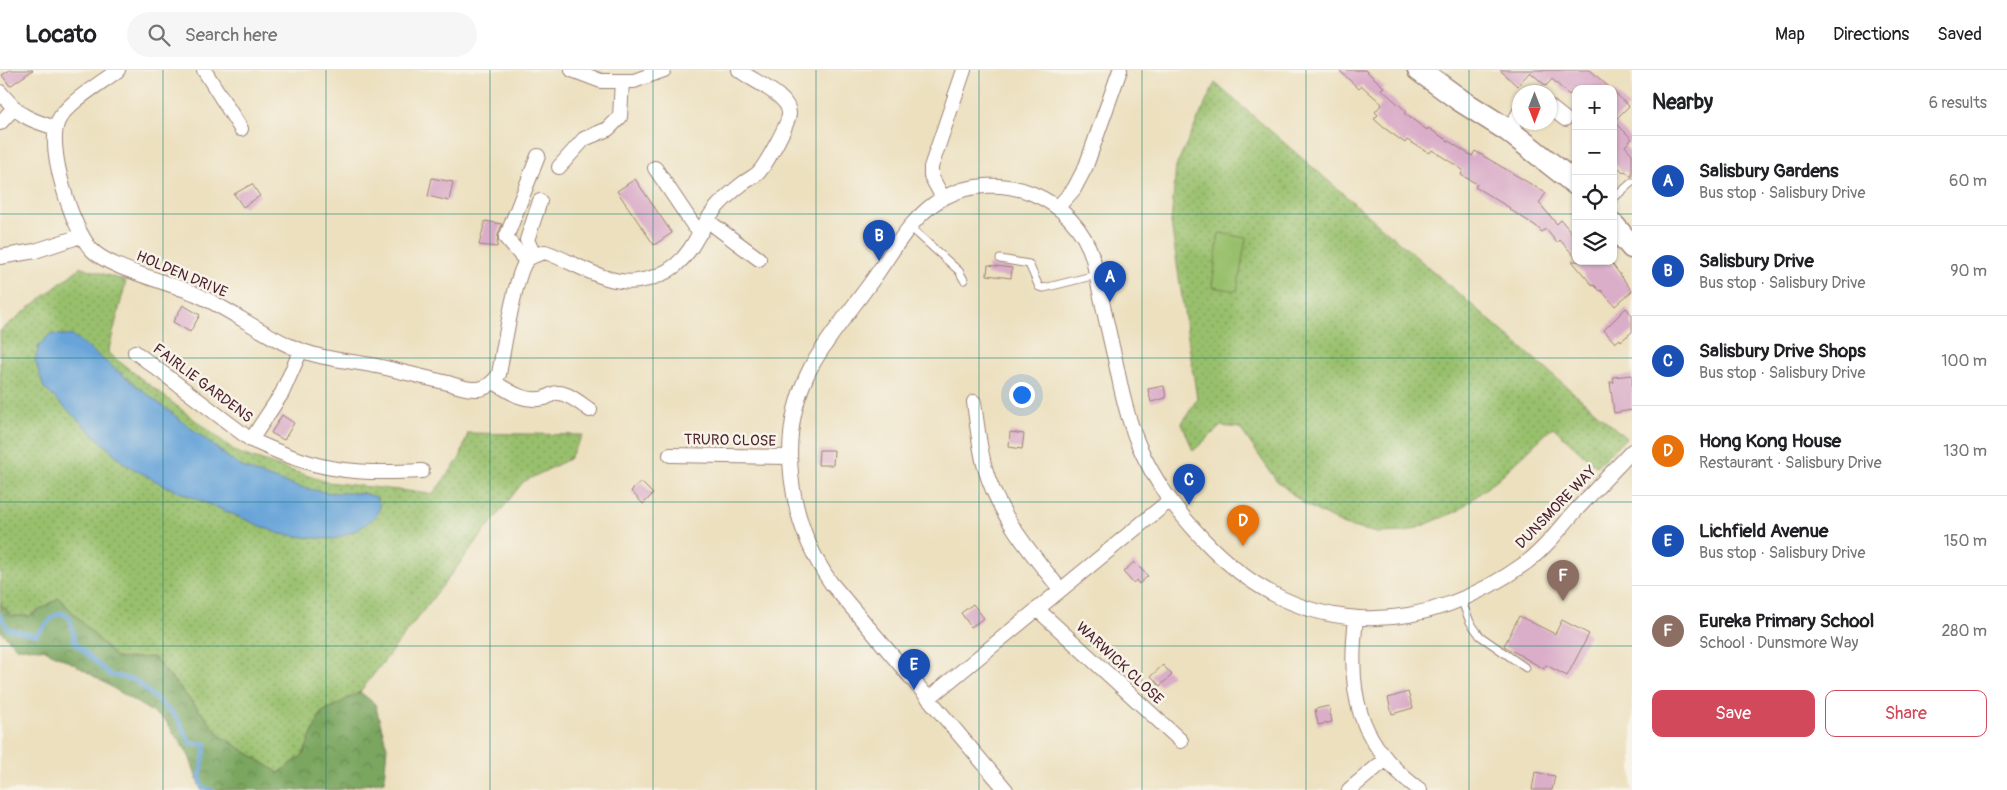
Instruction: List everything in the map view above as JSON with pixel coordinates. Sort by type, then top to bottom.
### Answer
[{"type":"highway","points":[[1419,70],[1460,100],[1509,131],[1572,181]]},
{"type":"highway","points":[[1617,230],[1632,248]]},
{"type":"street","points":[[0,92],[19,113],[34,121],[56,128],[58,120],[71,106],[118,70]]},
{"type":"street","points":[[204,70],[240,129]]},
{"type":"street","points":[[572,70],[601,81],[634,81],[664,70]]},
{"type":"street","points":[[530,258],[545,252],[616,281],[636,282],[654,278],[675,266],[692,248],[714,210],[734,191],[758,173],[781,136],[790,113],[786,103],[779,96],[739,70]]},
{"type":"street","points":[[943,198],[932,176],[931,167],[964,70]]},
{"type":"street","points":[[1058,207],[1074,189],[1086,166],[1120,70]]},
{"type":"street","points":[[559,167],[584,138],[608,129],[620,117],[622,81]]},
{"type":"street","points":[[0,123],[14,108]]},
{"type":"street","points":[[1557,112],[1566,119]]},
{"type":"street","points":[[1509,131],[1512,126]]},
{"type":"street","name":"HOLDEN DRIVE","points":[[56,128],[54,134],[56,159],[61,182],[81,236],[92,251],[112,263],[197,294],[301,350],[470,389],[478,389],[494,382]]},
{"type":"street","points":[[530,258],[506,238],[538,156]]},
{"type":"street","points":[[654,168],[694,226],[705,226],[759,259]]},
{"type":"street","points":[[929,698],[1169,501],[1139,446],[1126,409],[1088,243],[1074,222],[1058,207],[1022,190],[1007,186],[988,185],[965,189],[943,198],[910,227],[839,324],[811,367],[802,386],[796,407],[790,441],[795,504],[814,556],[830,583],[1006,790]]},
{"type":"street","points":[[540,201],[527,240],[530,258],[516,286],[499,374],[494,382],[515,395],[529,399],[544,398],[558,392],[569,396],[590,410]]},
{"type":"street","points":[[0,257],[35,251],[81,236]]},
{"type":"street","name":"FAIRLIE GARDENS","points":[[251,440],[282,393],[301,350]]},
{"type":"street","name":"FAIRLIE GARDENS","points":[[135,352],[251,440],[302,461],[343,469],[382,473],[422,470]]},
{"type":"street","points":[[974,402],[985,468],[995,494],[1019,537],[1060,589]]},
{"type":"street","name":"DUNSMORE WAY","points":[[1169,501],[1211,548],[1247,578],[1265,589],[1316,612],[1356,619],[1378,619],[1410,615],[1462,599],[1488,586],[1529,560],[1546,545],[1632,451]]},
{"type":"street","name":"TRURO CLOSE","points":[[670,456],[790,457]]},
{"type":"street","name":"WARWICK CLOSE","points":[[1037,609],[1181,741]]},
{"type":"street","points":[[1356,619],[1352,659],[1356,701],[1367,731],[1385,760],[1420,790]]},
{"type":"street","points":[[1349,790],[1385,760]]},
{"type":"lane","points":[[1617,195],[1632,182]]},
{"type":"lane","points":[[910,227],[959,271],[964,280]]},
{"type":"lane","points":[[1000,259],[1029,264],[1039,287],[1044,288],[1096,275]]},
{"type":"lane","points":[[1462,599],[1470,622],[1480,636],[1526,668]]},
{"type":"green space","points":[[1215,83],[1626,438],[1596,466],[1553,427],[1500,477],[1458,511],[1407,532],[1377,533],[1344,525],[1304,504],[1276,480],[1240,428],[1221,426],[1193,451],[1182,423],[1197,399],[1171,223],[1176,166]]},
{"type":"green space","points":[[1219,233],[1246,238],[1237,291],[1212,287]]},
{"type":"green space","points":[[81,267],[126,281],[108,353],[238,453],[327,482],[433,494],[460,458],[468,433],[583,435],[569,459],[523,482],[360,692],[321,713],[303,755],[279,773],[221,736],[154,657],[117,659],[59,598],[30,616],[12,616],[0,603],[0,331]]},
{"type":"green space","points":[[59,598],[117,659],[153,657],[221,736],[279,773],[303,755],[321,713],[360,692],[375,704],[387,747],[384,781],[337,790],[201,790],[189,756],[165,720],[74,664],[43,649],[17,648],[0,631],[0,603],[12,616],[30,616]]},
{"type":"water","points":[[50,334],[73,336],[238,465],[279,481],[312,490],[330,493],[357,493],[376,497],[380,507],[375,517],[359,529],[335,539],[280,534],[165,486],[125,464],[44,388],[35,360],[39,346]]},
{"type":"building","points":[[10,70],[33,70],[10,86],[2,75]]},
{"type":"building","points":[[1339,70],[1365,70],[1384,87],[1381,89],[1406,111],[1404,113],[1427,130],[1428,128],[1472,156],[1475,151],[1546,193],[1539,203],[1557,224],[1561,220],[1572,233],[1572,254],[1560,240],[1557,243],[1546,229],[1542,232],[1510,208],[1475,187],[1477,184],[1461,175],[1463,170],[1432,150],[1430,153],[1407,140],[1405,143],[1383,127],[1374,119],[1378,115],[1375,112],[1382,104],[1362,86],[1359,89]]},
{"type":"building","points":[[1500,70],[1590,70],[1607,85],[1572,85],[1572,92],[1569,95],[1552,79],[1545,85],[1530,72],[1516,85]]},
{"type":"building","points":[[1617,95],[1629,106],[1617,118]]},
{"type":"building","points":[[1617,124],[1632,139],[1625,146],[1632,154],[1632,177],[1625,171],[1623,172],[1617,166]]},
{"type":"building","points":[[432,178],[453,182],[449,201],[428,196]]},
{"type":"building","points":[[635,179],[672,233],[654,245],[617,191]]},
{"type":"building","points":[[252,184],[260,196],[243,207],[234,194]]},
{"type":"building","points":[[485,221],[502,224],[498,235],[497,247],[479,245]]},
{"type":"building","points":[[988,265],[1012,268],[1011,278],[987,275]]},
{"type":"building","points":[[1575,265],[1613,265],[1632,291],[1615,306],[1601,290],[1593,286]]},
{"type":"building","points":[[183,305],[200,315],[190,332],[173,322]]},
{"type":"building","points":[[1626,308],[1632,315],[1632,332],[1621,341],[1620,339],[1615,343],[1604,330]]},
{"type":"building","points":[[1632,375],[1632,410],[1614,413],[1610,382],[1614,382],[1613,377]]},
{"type":"building","points":[[1164,386],[1166,398],[1151,402],[1148,389]]},
{"type":"building","points":[[282,415],[294,423],[284,440],[271,433]]},
{"type":"building","points":[[1010,432],[1024,434],[1022,449],[1009,447]]},
{"type":"building","points":[[819,450],[834,450],[833,465],[818,465]]},
{"type":"building","points":[[641,482],[653,494],[643,504],[631,491]]},
{"type":"building","points":[[1134,562],[1148,576],[1139,584],[1136,580],[1133,583],[1123,572]]},
{"type":"building","points":[[973,604],[984,618],[971,627],[961,613]]},
{"type":"building","points":[[1519,616],[1555,634],[1562,620],[1589,634],[1567,676],[1546,665],[1544,669],[1504,646]]},
{"type":"building","points":[[1163,665],[1172,675],[1160,686],[1151,676]]},
{"type":"building","points":[[1408,692],[1413,708],[1392,714],[1388,698]]},
{"type":"building","points":[[1329,706],[1332,722],[1318,725],[1315,709]]},
{"type":"building","points":[[1535,772],[1555,776],[1552,790],[1532,790]]},
{"type":"waterway","points":[[0,615],[8,629],[36,635],[55,615],[62,613],[70,618],[75,643],[110,675],[135,680],[177,718],[191,744],[206,744],[200,778],[202,787],[211,790]]},
{"type":"place","name":"Salisbury Drive","points":[[879,261]]},
{"type":"place","name":"Salisbury Gardens","points":[[1110,302]]},
{"type":"place","name":"Salisbury Drive Shops","points":[[1189,505]]},
{"type":"place","name":"Hong Kong House","points":[[1243,546]]},
{"type":"place","name":"Eureka Primary School","points":[[1563,601]]},
{"type":"place","name":"Lichfield Avenue","points":[[914,690]]}]
